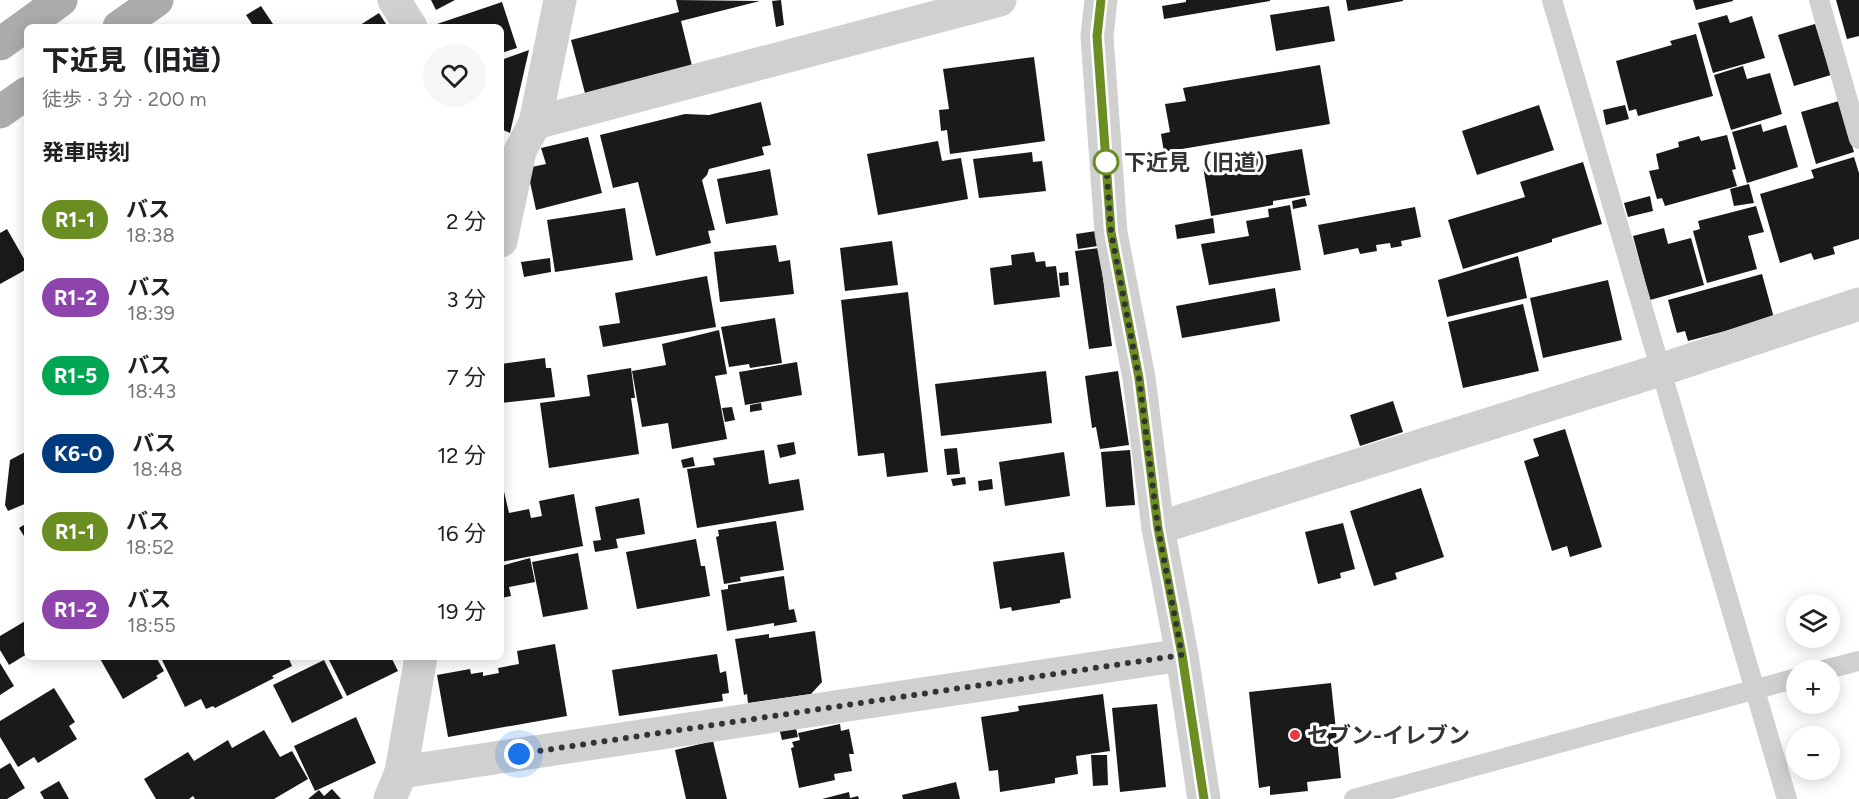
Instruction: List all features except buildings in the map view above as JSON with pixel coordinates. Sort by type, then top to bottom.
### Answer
[{"type":"main road","points":[[28,24],[61,0]]},
{"type":"main road","points":[[123,24],[157,0]]},
{"type":"main road","points":[[0,44],[24,27]]},
{"type":"main road","points":[[0,112],[24,95]]},
{"type":"street","points":[[394,0],[409,24]]},
{"type":"street","points":[[504,225],[519,138],[560,0]]},
{"type":"street","points":[[519,138],[1000,0]]},
{"type":"street","points":[[1101,0],[1097,36],[1111,232],[1139,378],[1158,528],[1182,655],[1204,799]]},
{"type":"street","points":[[1158,528],[1660,370],[1859,304]]},
{"type":"street","points":[[420,660],[396,786],[1182,655]]},
{"type":"lane","points":[[1552,0],[1787,799]]},
{"type":"lane","points":[[1819,0],[1859,139]]},
{"type":"lane","points":[[1840,666],[1859,661]]},
{"type":"lane","points":[[1354,799],[1786,681]]},
{"type":"bus line","name":"R1-1","points":[[1101,0],[1097,36],[1111,232],[1139,378],[1158,528],[1182,655],[1204,799]]},
{"type":"place","name":"下近見（旧道）","points":[[1106,162]]},
{"type":"place","name":"セブン-イレブン","points":[[1295,735]]},
{"type":"route","points":[[519,754],[1182,655],[1158,528],[1139,378],[1111,232],[1106,162]]}]
